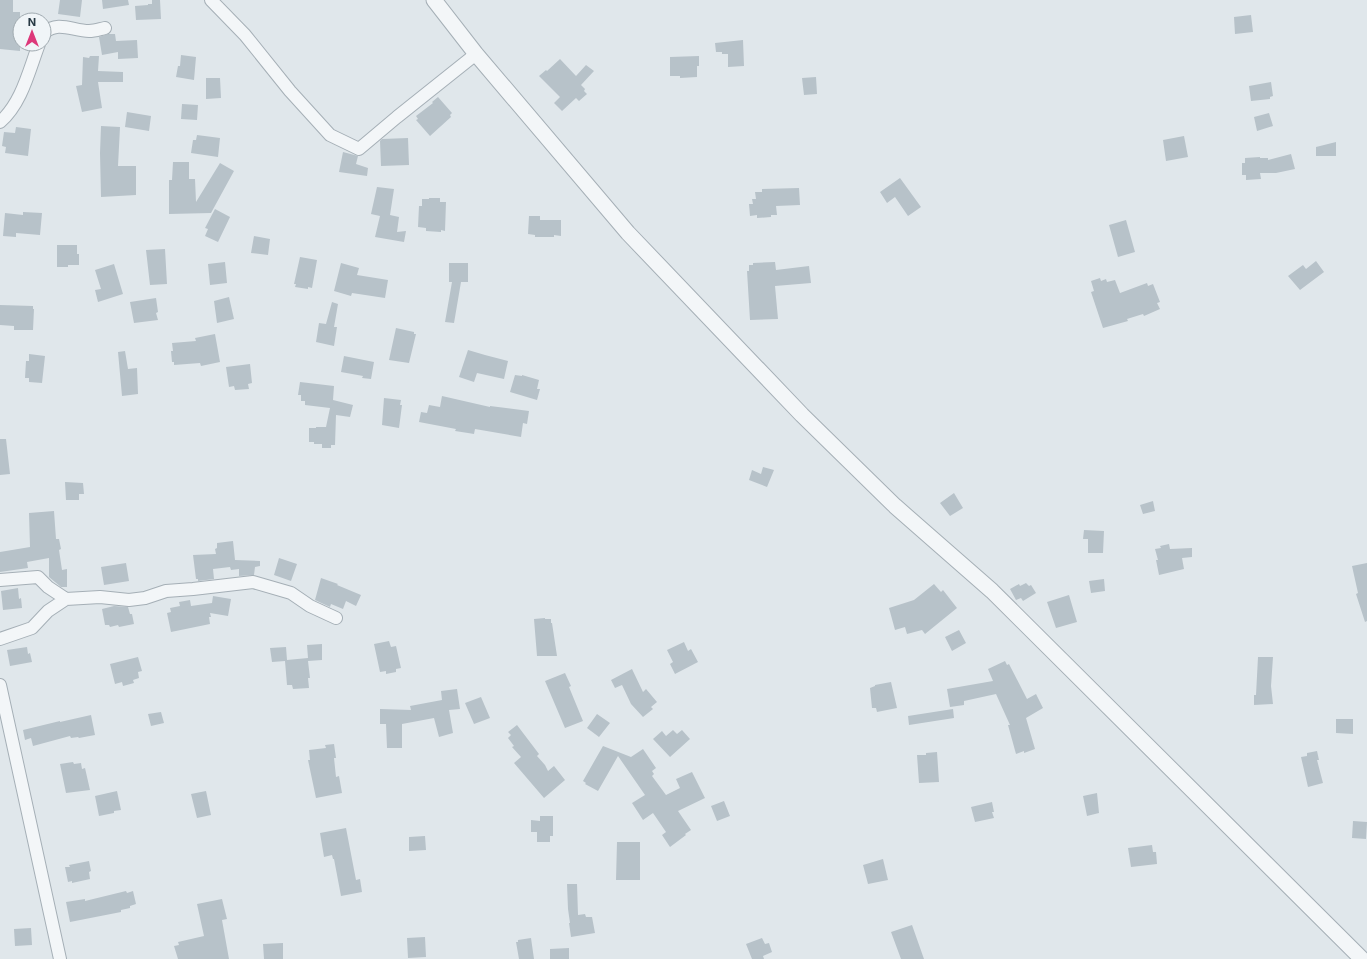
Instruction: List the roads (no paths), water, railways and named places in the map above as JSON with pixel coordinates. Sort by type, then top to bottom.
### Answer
[{"type":"street","points":[[211,0],[245,35],[290,91],[330,135],[359,149],[476,54]]},
{"type":"street","points":[[434,0],[476,54],[628,232],[802,414],[895,506],[992,590],[1362,959]]},
{"type":"street","points":[[52,28],[61,26],[90,31],[105,28]]},
{"type":"street","points":[[0,122],[7,116],[20,96],[36,52]]},
{"type":"street","points":[[0,580],[38,577],[48,587],[66,599]]},
{"type":"street","points":[[0,639],[32,628],[48,611],[66,599],[100,597],[129,600],[145,598],[166,591],[253,582],[291,593],[310,606],[336,618]]},
{"type":"street","points":[[0,685],[60,959]]}]
